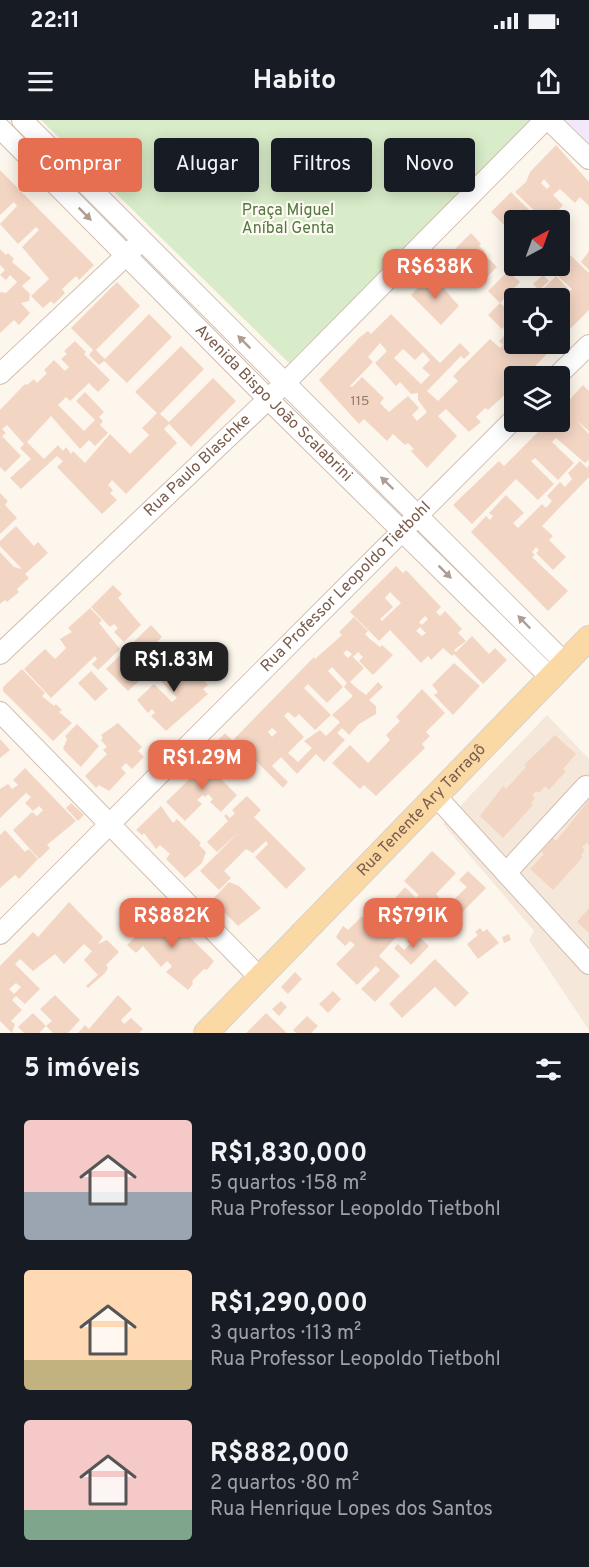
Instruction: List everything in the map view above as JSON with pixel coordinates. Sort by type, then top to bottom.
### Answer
[{"type":"main road","name":"Rua Tenente Ary Tarragô","points":[[206,1033],[589,638]]},
{"type":"street","name":"Avenida Bispo João Scalabrini","points":[[22,120],[419,515],[558,671]]},
{"type":"street","points":[[547,120],[589,159]]},
{"type":"street","name":"Rua Paulo Blaschke","points":[[0,654],[285,383],[547,120]]},
{"type":"street","name":"Avenida Bispo João Scalabrini","points":[[0,128],[268,399],[403,531],[558,671]]},
{"type":"street","points":[[0,374],[142,240]]},
{"type":"street","points":[[567,366],[589,345]]},
{"type":"street","name":"Rua Professor Leopoldo Tietbohl","points":[[0,934],[504,430]]},
{"type":"street","points":[[0,711],[260,978]]},
{"type":"street","points":[[506,873],[586,786]]},
{"type":"street","points":[[435,795],[589,964]]},
{"type":"shaded area","points":[[565,120],[589,120],[589,144]]},
{"type":"shaded area","points":[[547,715],[589,759],[589,1030],[529,940],[534,931],[443,824]]},
{"type":"green space","name":"Praça Miguel Aníbal Genta","points":[[41,120],[531,120],[475,176],[475,138],[384,138],[384,192],[459,192],[289,363],[114,192],[142,192],[142,138],[59,138]]},
{"type":"building","points":[[556,145],[589,182],[589,206],[580,197],[575,203],[560,189],[553,195],[563,205],[559,210],[534,210],[515,192],[526,182],[530,172]],"holes":[[[544,179],[550,186],[547,189],[541,183]]]},
{"type":"building","points":[[0,170],[18,188],[18,192],[22,192],[94,265],[79,280],[76,276],[62,289],[65,293],[54,304],[51,301],[43,308],[31,296],[49,279],[22,247],[39,230],[36,227],[18,244],[0,224],[17,206],[14,202],[0,215]]},
{"type":"building","points":[[511,192],[529,210],[504,210],[504,225],[491,212]]},
{"type":"building","points":[[471,233],[481,244],[479,246],[485,251],[483,253],[497,267],[481,283],[451,253]]},
{"type":"building","points":[[0,249],[6,255],[8,253],[14,259],[12,262],[31,278],[22,286],[30,294],[29,301],[21,303],[30,313],[19,325],[14,320],[0,333],[0,292],[6,293],[17,282],[10,275],[6,280],[0,275],[5,270],[0,265]]},
{"type":"building","points":[[589,251],[589,270],[581,262]]},
{"type":"building","points":[[570,255],[589,273],[589,310],[570,329],[570,291],[572,289],[558,276],[570,276]]},
{"type":"building","points":[[431,274],[459,306],[441,325],[411,295]]},
{"type":"building","points":[[504,275],[513,276],[520,282],[514,288],[504,288],[504,299],[500,303],[488,291]]},
{"type":"building","points":[[542,276],[549,281],[541,288],[537,288],[533,284]]},
{"type":"building","points":[[556,276],[567,288],[544,288]]},
{"type":"building","points":[[117,282],[140,306],[96,350],[105,359],[149,314],[172,337],[127,383],[104,361],[99,365],[89,355],[93,350],[71,328]]},
{"type":"building","points":[[500,303],[504,307],[504,327],[502,329],[488,315]]},
{"type":"building","points":[[391,314],[440,363],[460,343],[470,353],[464,359],[461,356],[427,391],[438,401],[458,381],[453,376],[490,339],[500,348],[503,345],[499,341],[504,336],[504,354],[547,354],[535,366],[504,366],[504,396],[476,417],[481,422],[469,432],[446,409],[438,416],[457,436],[427,468],[411,451],[414,449],[408,443],[405,445],[393,434],[387,441],[364,419],[359,424],[319,380],[368,331],[371,334]],"holes":[[[380,343],[387,351],[375,363],[396,386],[400,382],[411,394],[418,393],[418,400],[427,412],[417,421],[412,415],[419,408],[408,396],[389,412],[380,403],[384,398],[362,377],[352,387],[350,386],[373,362],[368,357]],[[403,349],[415,360],[423,352],[430,360],[422,368],[430,375],[421,384],[394,358]]]},
{"type":"building","points":[[75,341],[86,352],[84,354],[110,380],[98,392],[89,383],[70,401],[66,397],[58,405],[84,431],[95,420],[76,401],[85,392],[104,412],[99,417],[103,421],[100,425],[108,433],[95,446],[89,440],[80,449],[51,416],[27,442],[44,459],[58,445],[63,451],[66,447],[71,454],[73,451],[85,463],[110,434],[130,454],[149,435],[142,428],[157,413],[135,392],[181,346],[204,369],[160,414],[169,422],[213,378],[236,401],[191,447],[169,424],[164,429],[177,443],[126,494],[112,480],[108,485],[113,490],[110,493],[117,500],[102,514],[57,467],[63,461],[57,456],[21,489],[10,478],[31,459],[20,448],[24,444],[7,425],[2,429],[6,433],[2,436],[21,456],[5,472],[0,467],[0,410],[25,384],[27,385],[34,379],[37,383],[47,373],[44,370],[54,360],[65,371],[69,367],[61,359],[67,354],[64,351]]},
{"type":"building","points":[[583,385],[589,391],[589,431],[576,420],[589,434],[589,460],[585,463],[556,438],[552,442],[574,463],[558,480],[535,458],[531,461],[554,484],[538,500],[516,479],[472,524],[453,505],[499,461],[504,466],[538,432],[570,432],[570,399]]},
{"type":"building","points":[[580,461],[587,468],[589,465],[589,477],[542,526],[553,536],[549,540],[566,557],[553,570],[536,553],[539,550],[536,547],[532,552],[535,555],[532,557],[568,591],[548,611],[471,532],[486,516],[490,520],[493,516],[489,513],[506,495],[524,513],[513,523],[518,528],[542,504],[546,508],[552,501],[547,496],[560,482],[565,487],[572,479],[568,473]]},
{"type":"building","points":[[0,493],[8,501],[5,505],[17,518],[0,534]]},
{"type":"building","points":[[16,526],[34,546],[38,542],[48,553],[25,574],[29,578],[17,589],[19,592],[7,602],[5,600],[0,604],[0,552],[14,567],[22,569],[0,546],[0,541]]},
{"type":"building","points":[[396,566],[403,573],[406,570],[441,607],[436,612],[440,616],[445,611],[462,629],[458,633],[466,641],[454,650],[456,652],[472,636],[489,654],[495,648],[507,660],[483,684],[454,654],[452,656],[443,648],[431,660],[428,656],[421,663],[390,630],[379,641],[350,612]],"holes":[[[390,592],[401,603],[382,621],[380,619],[393,607],[385,598]],[[425,616],[428,619],[422,625],[419,622]],[[420,627],[426,633],[422,636],[416,631]]]},
{"type":"building","points":[[113,585],[122,594],[118,598],[141,625],[124,642],[114,632],[118,628],[114,624],[110,627],[91,607]]},
{"type":"building","points":[[90,608],[102,620],[99,623],[120,649],[98,670],[92,664],[97,659],[95,656],[51,698],[24,669],[45,649],[55,659],[66,648],[60,639],[72,632],[68,628]]},
{"type":"building","points":[[354,617],[368,631],[365,634],[370,639],[380,647],[382,645],[393,655],[373,675],[359,661],[363,657],[358,652],[353,657],[364,668],[350,682],[366,695],[378,682],[383,687],[369,700],[376,706],[376,714],[359,724],[349,735],[342,728],[337,733],[345,740],[324,762],[316,754],[297,774],[281,757],[272,766],[288,782],[283,788],[234,739],[314,657],[315,659],[342,635],[339,632]],"holes":[[[347,650],[352,654],[348,658],[343,653]],[[332,667],[347,683],[344,687],[353,696],[332,715],[340,722],[326,736],[320,730],[304,741],[312,748],[298,762],[288,753],[304,737],[284,716],[288,712],[295,718],[299,714],[315,730],[331,715],[304,688],[308,684],[327,703],[343,687],[328,671]],[[272,728],[277,732],[272,737],[268,732]]]},
{"type":"building","points":[[151,625],[162,637],[140,659],[151,670],[128,691],[106,669]]},
{"type":"building","points":[[176,651],[189,665],[184,670],[188,674],[193,670],[208,685],[203,689],[208,694],[166,731],[151,716],[155,713],[152,709],[148,713],[137,700],[154,684],[172,702],[177,698],[160,680],[164,676],[157,669]]},
{"type":"building","points":[[454,663],[480,686],[453,715],[434,695],[438,692],[432,685]]},
{"type":"building","points":[[22,669],[45,693],[42,696],[54,706],[56,704],[62,710],[59,712],[72,723],[53,741],[3,691],[3,687]]},
{"type":"building","points":[[91,671],[108,689],[95,701],[78,683]]},
{"type":"building","points":[[422,689],[445,713],[426,732],[430,736],[422,744],[425,748],[376,796],[364,785],[360,789],[332,763],[350,745],[368,763],[390,740],[386,735],[400,721],[396,717]]},
{"type":"building","points":[[118,723],[142,747],[138,751],[144,757],[132,769],[126,763],[121,768],[126,773],[109,791],[99,785],[96,788],[85,776],[107,754],[103,750],[107,747],[101,740],[103,738],[101,735]]},
{"type":"building","points":[[77,724],[99,746],[81,767],[63,749],[67,739],[65,736]]},
{"type":"building","points":[[225,733],[233,741],[220,754],[212,746]]},
{"type":"building","points":[[555,735],[576,754],[563,769],[566,771],[549,790],[545,786],[539,793],[536,791],[532,795],[535,798],[531,803],[533,805],[503,838],[480,816],[503,786],[506,789],[526,767],[524,765]]},
{"type":"building","points":[[0,739],[10,750],[0,758]]},
{"type":"building","points":[[210,759],[224,772],[219,777],[237,795],[221,812],[210,802],[213,799],[208,794],[205,797],[203,795],[197,800],[202,804],[185,821],[166,802]]},
{"type":"building","points":[[25,768],[76,821],[47,845],[50,848],[39,859],[13,830],[32,812],[37,816],[43,810],[39,806],[33,811],[25,803],[31,797],[26,793],[0,818],[0,789],[8,784],[12,789],[18,785],[13,780]]},
{"type":"building","points":[[247,796],[261,810],[254,817],[306,869],[286,889],[255,857],[268,844],[266,841],[253,853],[246,849],[224,871],[231,878],[219,890],[200,871],[239,832],[217,852],[207,842],[228,821],[224,816],[226,814],[230,818],[235,813],[232,810]]},
{"type":"building","points":[[589,800],[589,845],[587,843],[582,847],[585,850],[581,855],[583,857],[553,890],[530,869],[544,854],[541,852],[553,838],[556,841]]},
{"type":"building","points":[[71,803],[84,815],[78,821],[66,808]]},
{"type":"building","points":[[161,806],[173,823],[177,819],[201,843],[199,845],[206,852],[202,863],[185,878],[166,859],[170,854],[160,845],[156,849],[144,833],[142,835],[136,830]]},
{"type":"building","points":[[5,830],[25,852],[29,849],[38,859],[19,879],[15,875],[0,888],[0,835]]},
{"type":"building","points":[[432,851],[456,873],[436,894],[447,906],[467,887],[459,880],[468,871],[486,888],[447,928],[430,912],[422,921],[417,916],[407,925],[379,956],[400,976],[375,1002],[361,989],[380,970],[376,966],[357,985],[336,964],[355,945],[350,941],[345,946],[336,937],[343,926],[348,930],[362,916],[373,928],[391,909],[388,906],[405,887],[416,898],[419,895],[404,881]]},
{"type":"building","points":[[229,882],[239,886],[261,908],[238,926],[212,900]]},
{"type":"building","points":[[69,902],[103,937],[98,944],[107,940],[119,952],[106,965],[108,968],[105,973],[88,988],[86,986],[98,975],[84,960],[92,951],[84,944],[64,964],[55,954],[33,971],[20,959],[15,964],[40,989],[25,1004],[16,996],[12,1000],[22,1010],[11,1021],[15,1024],[12,1033],[0,1021],[0,966],[33,932],[38,937]],"holes":[[[16,983],[21,987],[14,994],[9,989]]]},
{"type":"building","points":[[589,908],[589,933],[577,922]]},
{"type":"building","points":[[162,910],[214,961],[207,970],[204,969],[192,981],[193,984],[188,990],[166,972],[172,966],[167,961],[161,967],[143,946],[136,953],[127,945]]},
{"type":"building","points":[[480,928],[483,932],[487,929],[499,943],[478,959],[467,944],[478,935],[475,932]]},
{"type":"building","points":[[415,933],[429,946],[411,965],[394,948],[398,944],[404,950],[410,944],[407,941]]},
{"type":"building","points":[[509,934],[511,940],[504,943],[502,937]]},
{"type":"building","points":[[435,959],[469,993],[455,1007],[435,987],[402,1018],[389,1004]]},
{"type":"building","points":[[295,972],[302,979],[288,994],[281,987]]},
{"type":"building","points":[[333,991],[341,999],[328,1013],[319,1004]]},
{"type":"building","points":[[55,995],[80,1020],[68,1033],[53,1033],[46,1026],[52,1021],[40,1009]]},
{"type":"building","points":[[118,995],[132,1009],[121,1020],[124,1024],[131,1018],[143,1029],[139,1033],[78,1033],[85,1025],[89,1029]]},
{"type":"building","points":[[281,1001],[287,1007],[279,1016],[272,1009]]},
{"type":"building","points":[[33,1013],[46,1026],[39,1033],[24,1033],[18,1027]]},
{"type":"building","points":[[266,1013],[287,1033],[246,1033]]},
{"type":"building","points":[[307,1016],[318,1026],[311,1033],[296,1033],[293,1030]]}]
